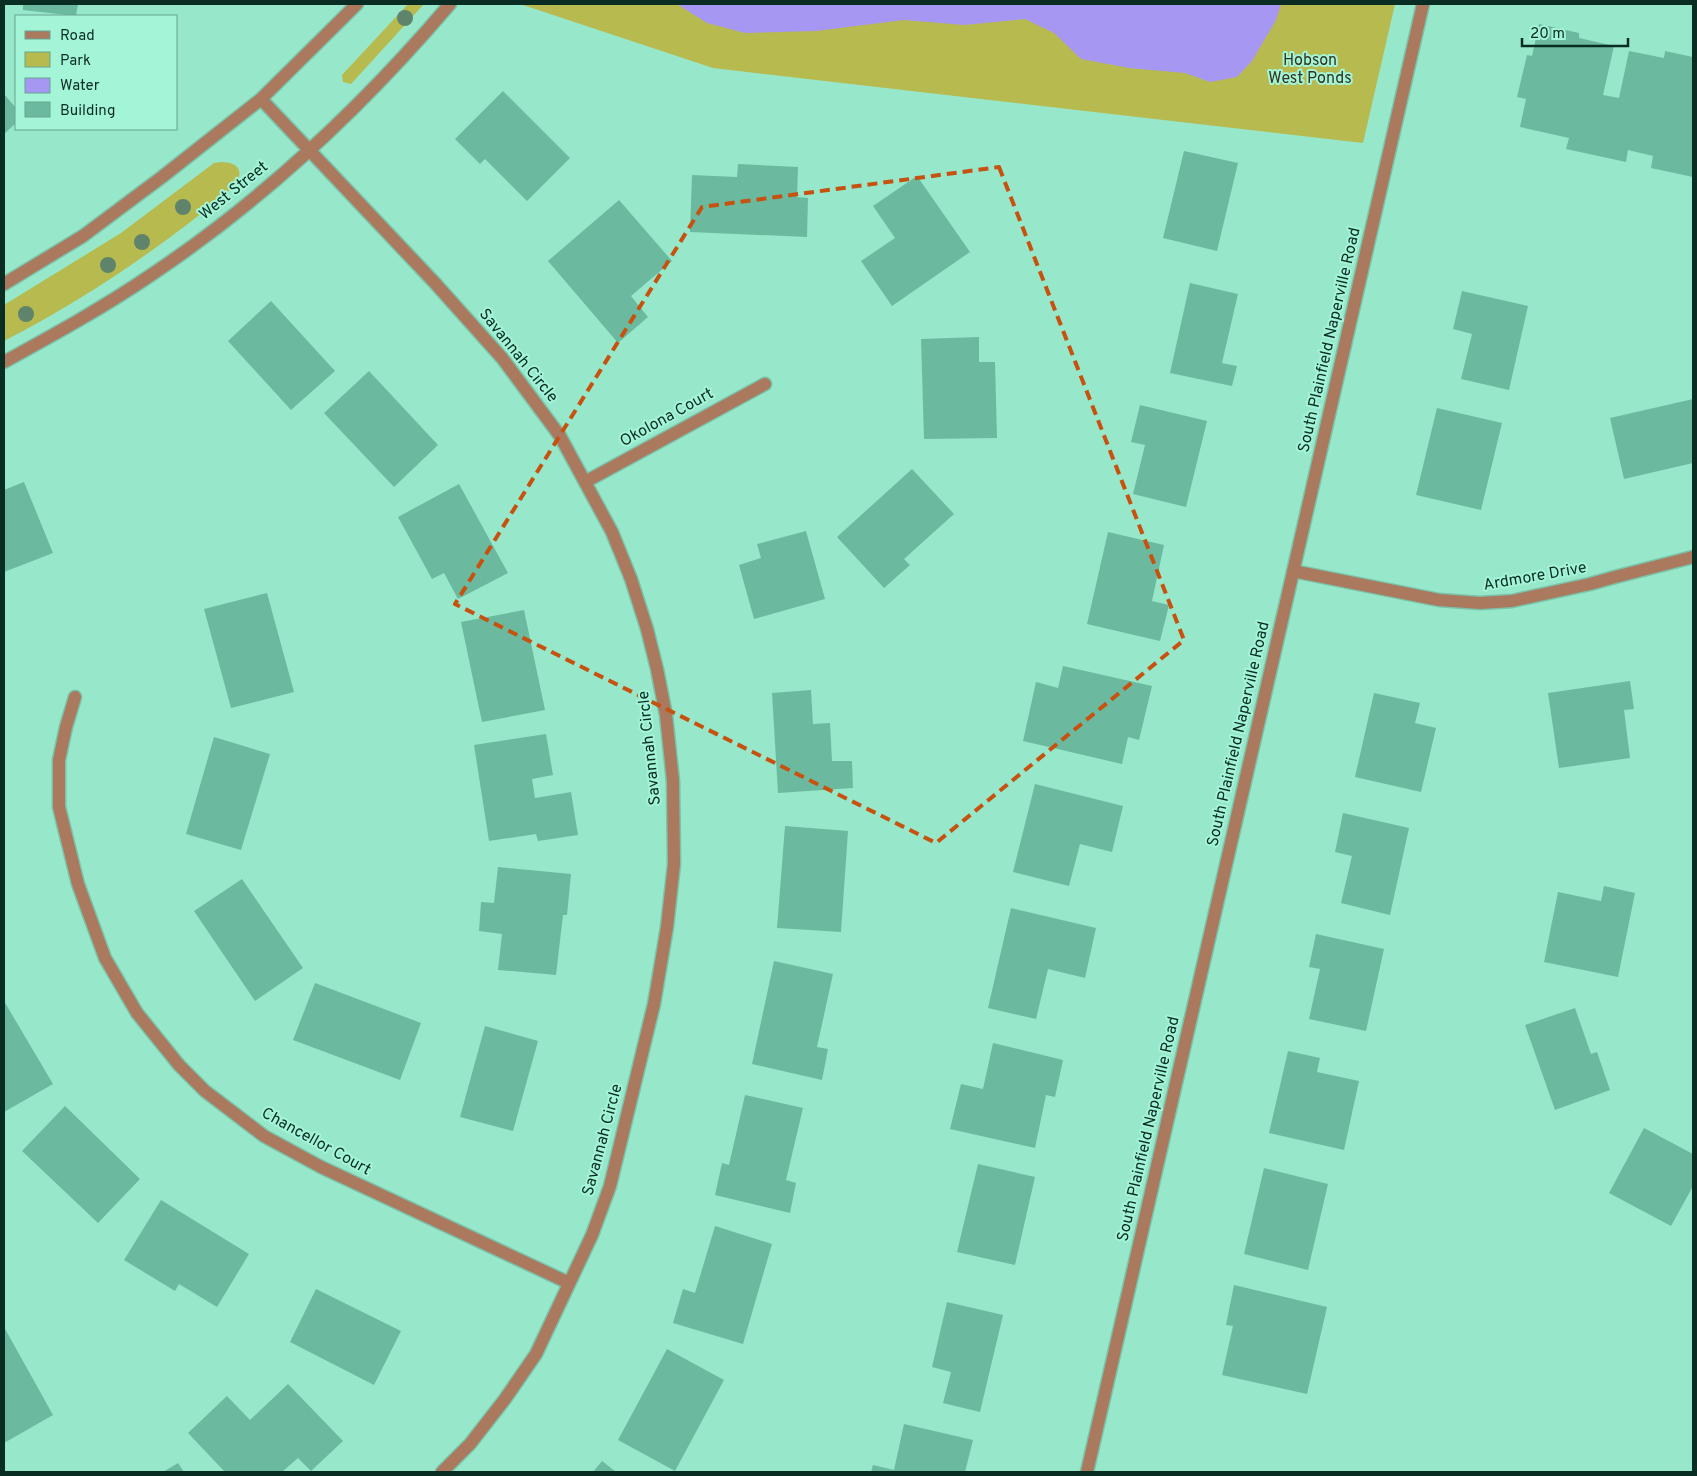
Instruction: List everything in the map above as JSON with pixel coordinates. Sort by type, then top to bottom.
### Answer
[{"type":"street","points":[[4,284],[83,236],[261,99],[357,4]]},
{"type":"street","name":"West Street","points":[[4,362],[73,324],[154,273],[229,217],[310,150],[365,97],[450,4]]},
{"type":"street","name":"South Plainfield Naperville Road","points":[[1087,1472],[1423,4]]},
{"type":"street","name":"Savannah Circle","points":[[261,99],[434,282],[502,358],[560,436],[612,532],[631,579],[647,629],[666,715],[673,781],[674,864],[667,927],[654,1004],[610,1186],[592,1235],[536,1354],[505,1399],[470,1444],[442,1472]]},
{"type":"street","name":"Okolona Court","points":[[585,482],[765,384]]},
{"type":"street","name":"Ardmore Drive","points":[[1293,571],[1439,600],[1480,603],[1512,601],[1590,584],[1693,557]]},
{"type":"street","name":"Chancellor Court","points":[[75,697],[66,726],[59,760],[59,807],[78,884],[106,958],[137,1013],[179,1065],[205,1091],[264,1136],[321,1167],[569,1283]]},
{"type":"highlighted area","points":[[999,167],[1184,640],[936,843],[455,604],[702,207]]},
{"type":"green space","points":[[408,4],[424,4],[351,84],[343,82],[342,75]]},
{"type":"green space","name":"Hobson West Ponds","points":[[520,4],[1395,4],[1363,143],[713,68]]},
{"type":"green space","points":[[214,163],[232,164],[238,169],[239,177],[234,187],[152,251],[65,308],[4,341],[4,305],[121,233]]},
{"type":"water","points":[[677,4],[1281,4],[1276,20],[1252,61],[1237,77],[1210,82],[1185,73],[1129,68],[1081,59],[1054,33],[1025,19],[964,25],[904,20],[816,31],[745,33],[707,23]]},
{"type":"building","points":[[23,4],[78,4],[76,15],[23,10]]},
{"type":"building","points":[[1539,24],[1579,33],[1579,38],[1614,46],[1603,95],[1619,98],[1629,51],[1664,58],[1665,51],[1693,57],[1693,177],[1651,168],[1653,156],[1628,150],[1626,162],[1566,149],[1569,138],[1520,127],[1526,99],[1517,97],[1527,55],[1532,56]]},
{"type":"building","points":[[503,91],[570,158],[527,201],[485,159],[480,164],[455,139]]},
{"type":"building","points":[[4,94],[15,107],[15,124],[4,134]]},
{"type":"building","points":[[1184,151],[1238,163],[1217,251],[1163,238]]},
{"type":"building","points":[[738,164],[798,167],[797,197],[808,198],[807,237],[690,232],[692,175],[737,177]]},
{"type":"building","points":[[917,176],[970,252],[892,306],[861,261],[895,238],[873,206]]},
{"type":"building","points":[[619,200],[672,261],[631,296],[648,317],[618,343],[548,261]]},
{"type":"building","points":[[1190,283],[1238,294],[1222,363],[1237,366],[1232,386],[1170,373]]},
{"type":"building","points":[[1462,291],[1528,306],[1509,390],[1461,379],[1472,334],[1453,329]]},
{"type":"building","points":[[271,301],[335,371],[291,410],[228,341]]},
{"type":"building","points":[[979,337],[979,362],[995,362],[997,438],[924,439],[921,339]]},
{"type":"building","points":[[369,371],[438,445],[394,487],[324,413]]},
{"type":"building","points":[[1693,399],[1693,463],[1624,479],[1610,418]]},
{"type":"building","points":[[1140,405],[1207,421],[1186,507],[1133,494],[1145,445],[1131,442]]},
{"type":"building","points":[[1437,408],[1502,423],[1481,510],[1416,495]]},
{"type":"building","points":[[912,469],[954,514],[904,559],[910,565],[884,588],[837,537]]},
{"type":"building","points":[[24,482],[53,553],[4,572],[4,490]]},
{"type":"building","points":[[459,484],[508,573],[458,599],[444,573],[432,579],[398,517]]},
{"type":"building","points":[[806,531],[825,599],[754,619],[739,565],[761,558],[757,544]]},
{"type":"building","points":[[1108,532],[1164,545],[1152,601],[1169,605],[1160,641],[1087,624]]},
{"type":"building","points":[[267,593],[294,692],[231,708],[204,609]]},
{"type":"building","points":[[524,610],[545,710],[482,722],[461,622]]},
{"type":"building","points":[[1063,666],[1152,686],[1139,740],[1128,737],[1122,764],[1023,741],[1036,682],[1058,688]]},
{"type":"building","points":[[1630,681],[1634,709],[1624,710],[1630,758],[1559,768],[1548,693]]},
{"type":"building","points":[[811,690],[813,724],[830,723],[832,761],[852,761],[853,788],[778,793],[772,693]]},
{"type":"building","points":[[1374,693],[1420,703],[1415,723],[1436,728],[1421,792],[1355,777]]},
{"type":"building","points":[[546,734],[553,775],[532,779],[535,798],[571,792],[578,835],[538,841],[536,834],[489,841],[474,745]]},
{"type":"building","points":[[214,737],[270,754],[241,850],[186,834]]},
{"type":"building","points":[[1035,784],[1123,806],[1112,852],[1080,844],[1069,886],[1013,872]]},
{"type":"building","points":[[1343,813],[1409,828],[1390,915],[1341,903],[1352,856],[1335,852]]},
{"type":"building","points":[[785,826],[848,831],[841,932],[777,928]]},
{"type":"building","points":[[498,867],[571,874],[567,915],[563,915],[556,975],[498,970],[502,934],[479,931],[481,902],[494,903]]},
{"type":"building","points":[[242,879],[303,968],[255,1001],[194,911]]},
{"type":"building","points":[[1604,886],[1635,893],[1618,977],[1544,962],[1558,892],[1601,901]]},
{"type":"building","points":[[1011,908],[1096,928],[1085,978],[1048,969],[1036,1019],[988,1008]]},
{"type":"building","points":[[1316,934],[1384,949],[1366,1031],[1309,1019],[1320,969],[1309,967]]},
{"type":"building","points":[[774,961],[833,974],[817,1047],[828,1049],[822,1080],[752,1064]]},
{"type":"building","points":[[315,983],[421,1023],[400,1080],[293,1040]]},
{"type":"building","points":[[4,1001],[53,1084],[4,1112]]},
{"type":"building","points":[[1575,1008],[1591,1054],[1597,1052],[1610,1090],[1555,1110],[1525,1025]]},
{"type":"building","points":[[485,1026],[538,1041],[513,1131],[460,1117]]},
{"type":"building","points":[[993,1043],[1063,1060],[1055,1097],[1046,1095],[1035,1148],[950,1129],[961,1084],[983,1089]]},
{"type":"building","points":[[1288,1051],[1320,1058],[1317,1072],[1359,1081],[1344,1150],[1269,1133]]},
{"type":"building","points":[[745,1095],[803,1108],[786,1180],[796,1183],[790,1213],[715,1195],[722,1163],[729,1165]]},
{"type":"building","points":[[65,1106],[140,1179],[98,1223],[22,1151]]},
{"type":"building","points":[[1644,1128],[1693,1154],[1693,1189],[1671,1226],[1609,1193]]},
{"type":"building","points":[[978,1164],[1035,1177],[1015,1265],[957,1252]]},
{"type":"building","points":[[1264,1168],[1328,1184],[1308,1270],[1244,1254]]},
{"type":"building","points":[[161,1200],[249,1254],[217,1307],[179,1284],[175,1291],[124,1260]]},
{"type":"building","points":[[715,1226],[772,1244],[743,1344],[673,1323],[683,1289],[695,1293]]},
{"type":"building","points":[[1234,1285],[1327,1307],[1307,1394],[1222,1375],[1233,1326],[1226,1325]]},
{"type":"building","points":[[316,1289],[401,1331],[374,1385],[290,1342]]},
{"type":"building","points":[[947,1302],[1003,1315],[980,1412],[943,1403],[951,1372],[932,1367]]},
{"type":"building","points":[[4,1327],[53,1415],[4,1443]]},
{"type":"building","points":[[667,1349],[724,1380],[675,1471],[618,1440]]},
{"type":"building","points":[[288,1384],[343,1441],[311,1471],[298,1458],[282,1472],[225,1472],[188,1433],[227,1396],[250,1420]]},
{"type":"building","points":[[904,1424],[973,1440],[965,1472],[871,1472],[873,1465],[894,1470]]},
{"type":"building","points":[[602,1461],[616,1472],[593,1472]]},
{"type":"building","points":[[178,1463],[184,1472],[163,1472]]}]
